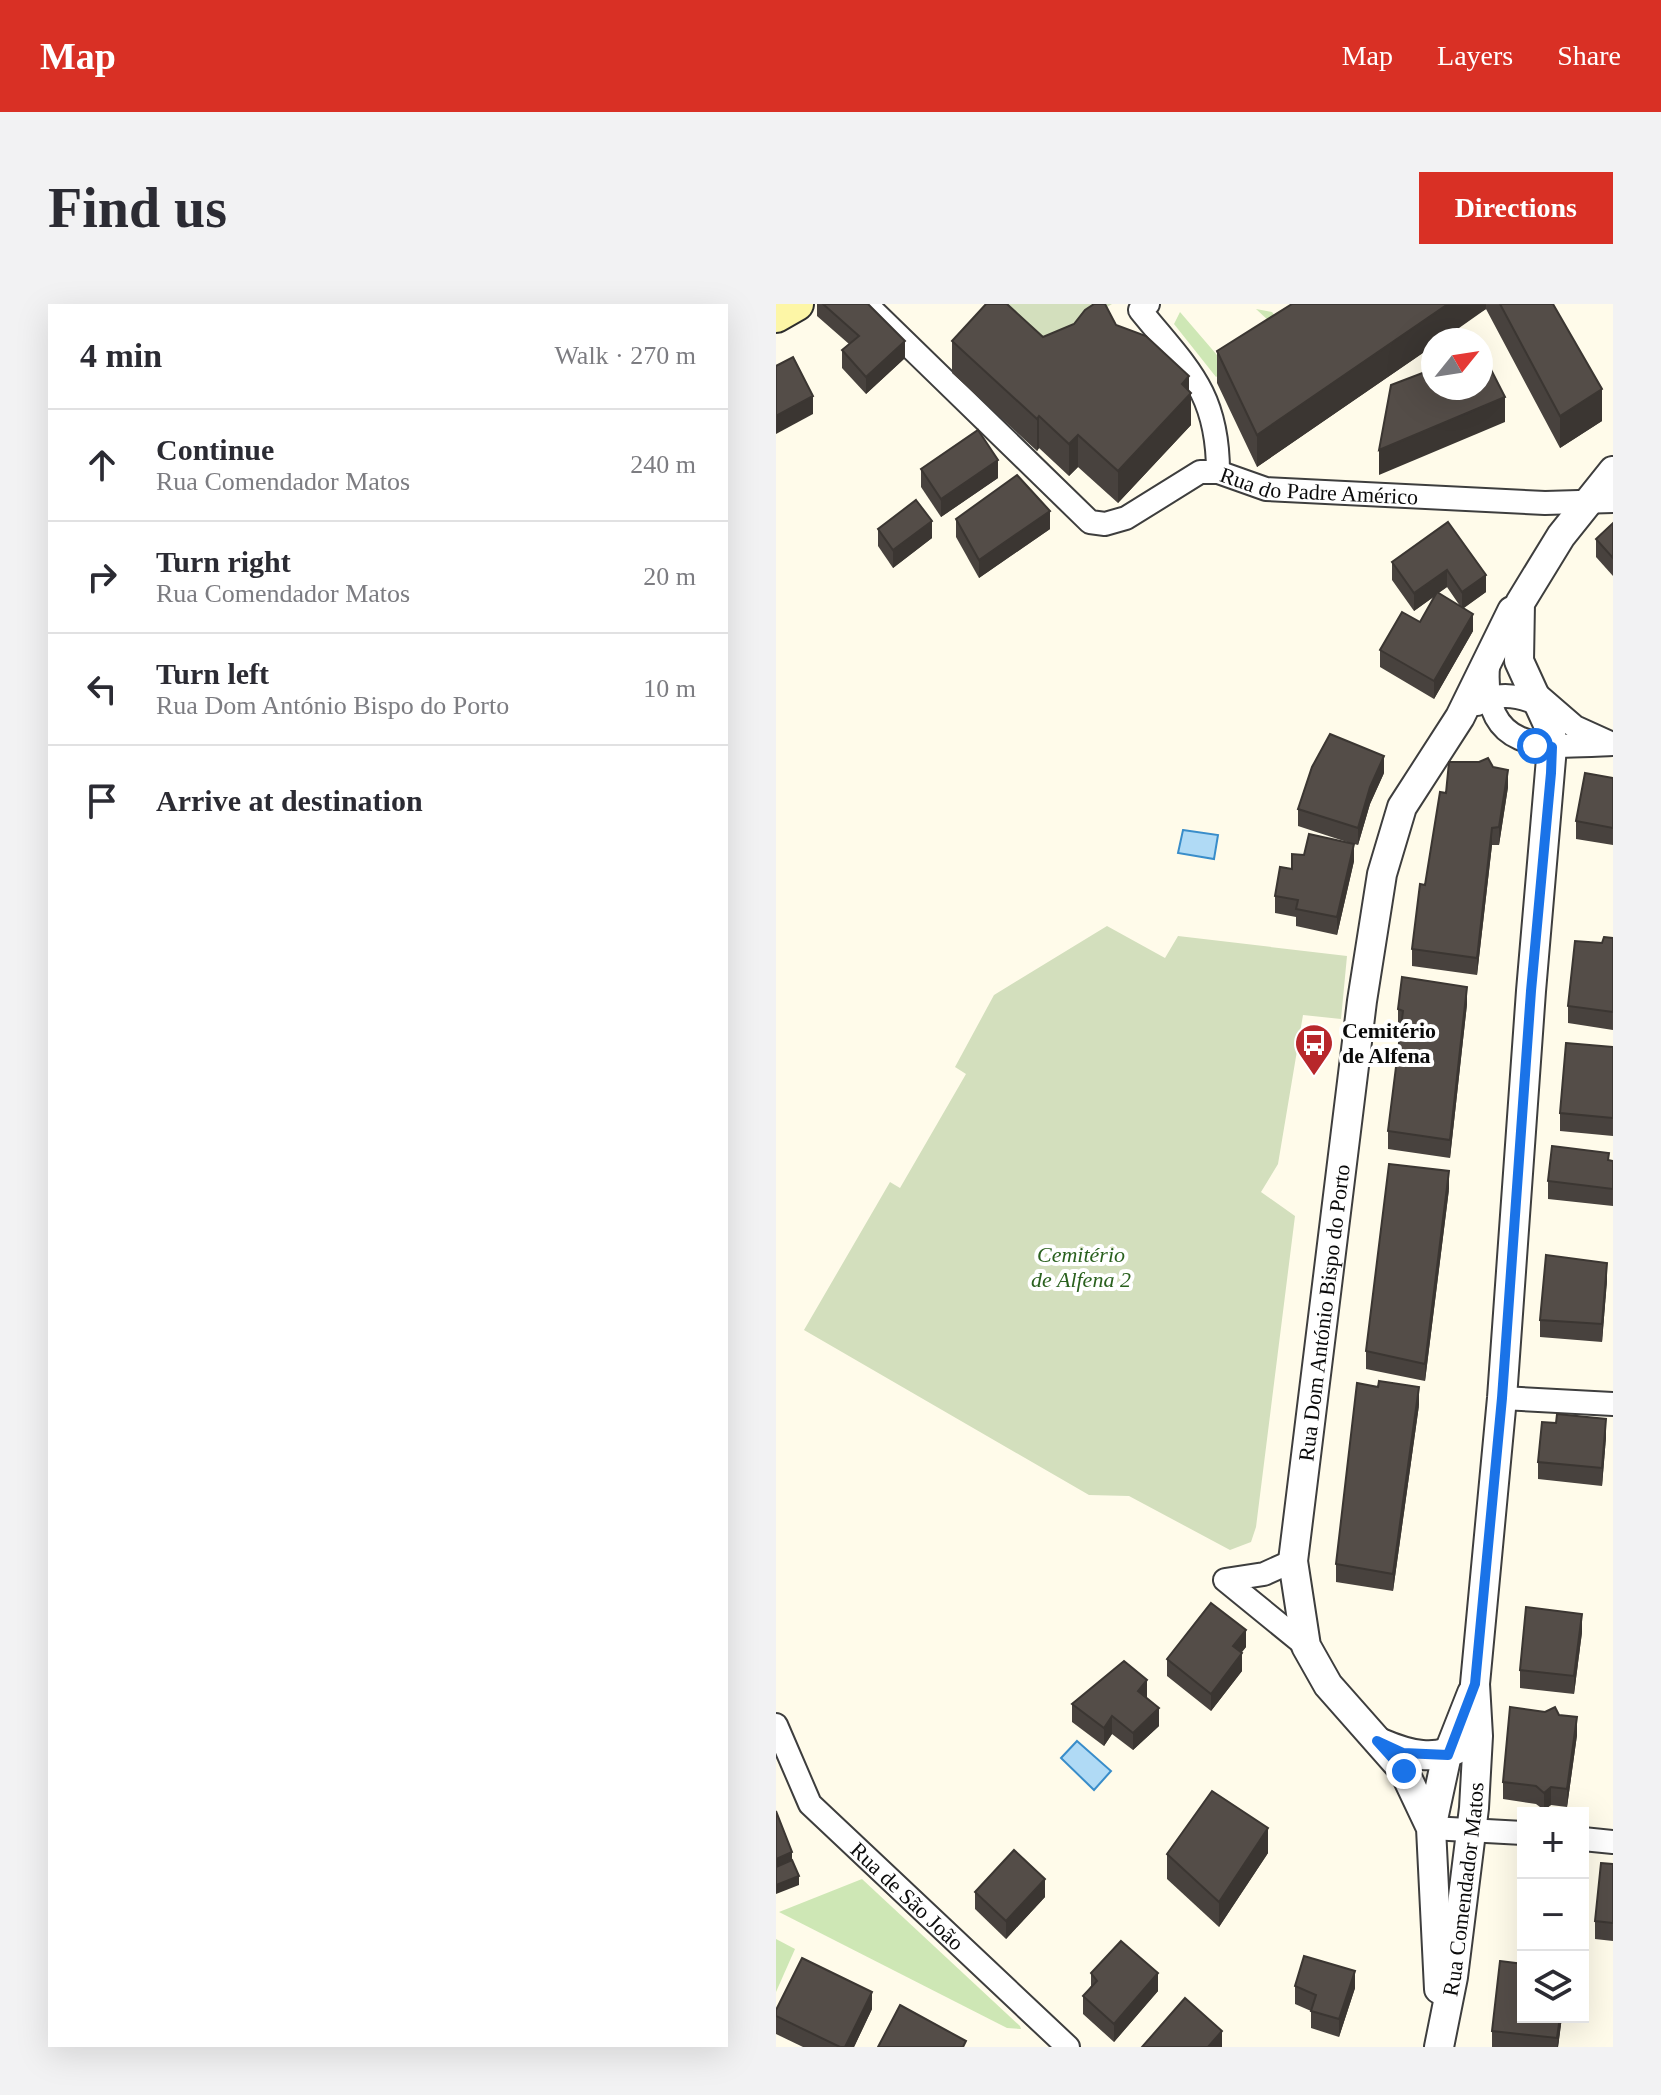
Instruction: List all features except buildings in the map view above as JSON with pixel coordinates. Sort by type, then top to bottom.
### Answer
[{"type":"main road","points":[[776,316],[797,304]]},
{"type":"street","name":"Rua do Padre Américo","points":[[866,304],[1090,522],[1105,524],[1126,518],[1200,472],[1218,472],[1266,489],[1545,503],[1600,501]]},
{"type":"street","points":[[1148,304],[1140,310],[1202,387],[1214,422],[1218,472]]},
{"type":"street","points":[[1520,603],[1600,501],[1613,471]]},
{"type":"street","name":"Rua Dom António Bispo do Porto","points":[[1443,2018],[1431,1828],[1421,1799],[1404,1771],[1328,1685],[1306,1646],[1293,1561],[1362,1001],[1382,874],[1402,807],[1460,717],[1488,666],[1510,613],[1520,603]]},
{"type":"street","name":"Rua Comendador Matos","points":[[1439,2047],[1453,1977],[1472,1829],[1478,1728],[1475,1684],[1502,1398],[1552,747],[1547,709],[1523,671],[1517,630],[1520,603]]},
{"type":"street","points":[[1488,666],[1489,698],[1498,722],[1515,738],[1535,746],[1613,744]]},
{"type":"street","points":[[1460,717],[1489,698],[1523,697],[1595,738],[1613,744]]},
{"type":"street","points":[[1502,1398],[1613,1404]]},
{"type":"street","points":[[1293,1561],[1264,1574],[1225,1580],[1306,1646]]},
{"type":"street","name":"Rua Comendador Matos","points":[[1431,1828],[1435,1798],[1448,1755],[1475,1684]]},
{"type":"street","name":"Rua de São João","points":[[776,1725],[810,1804],[1068,2047]]},
{"type":"street","name":"Rua Comendador Matos","points":[[1377,1741],[1403,1753],[1448,1755],[1466,1744],[1478,1728]]},
{"type":"street","points":[[1431,1828],[1517,1833]]},
{"type":"street","points":[[1589,1840],[1613,1842]]},
{"type":"green space","points":[[1000,304],[1112,304],[1046,343]]},
{"type":"green space","points":[[1256,309],[1272,312],[1286,331],[1216,377],[1174,324],[1180,312],[1223,362],[1270,322]]},
{"type":"green space","name":"Cemitério de Alfena 2","points":[[1107,926],[1165,958],[1178,936],[1347,956],[1341,1019],[1303,1015],[1278,1164],[1261,1192],[1295,1216],[1256,1527],[1251,1542],[1230,1550],[1129,1496],[1089,1495],[804,1330],[890,1182],[900,1188],[966,1074],[955,1067],[994,995]]},
{"type":"green space","points":[[862,1879],[1021,2029],[1007,2028],[779,1912]]},
{"type":"green space","points":[[776,1939],[795,1949],[776,1992]]},
{"type":"water","points":[[1183,830],[1218,835],[1214,859],[1178,853]]},
{"type":"water","points":[[1077,1741],[1111,1771],[1094,1790],[1061,1758]]},
{"type":"place","name":"Cemitério de Alfena","points":[[1314,1077]]},
{"type":"route","points":[[1404,1771],[1377,1741],[1403,1753],[1448,1755],[1475,1684],[1502,1398],[1531,991],[1551,773],[1552,747],[1535,746]]}]
